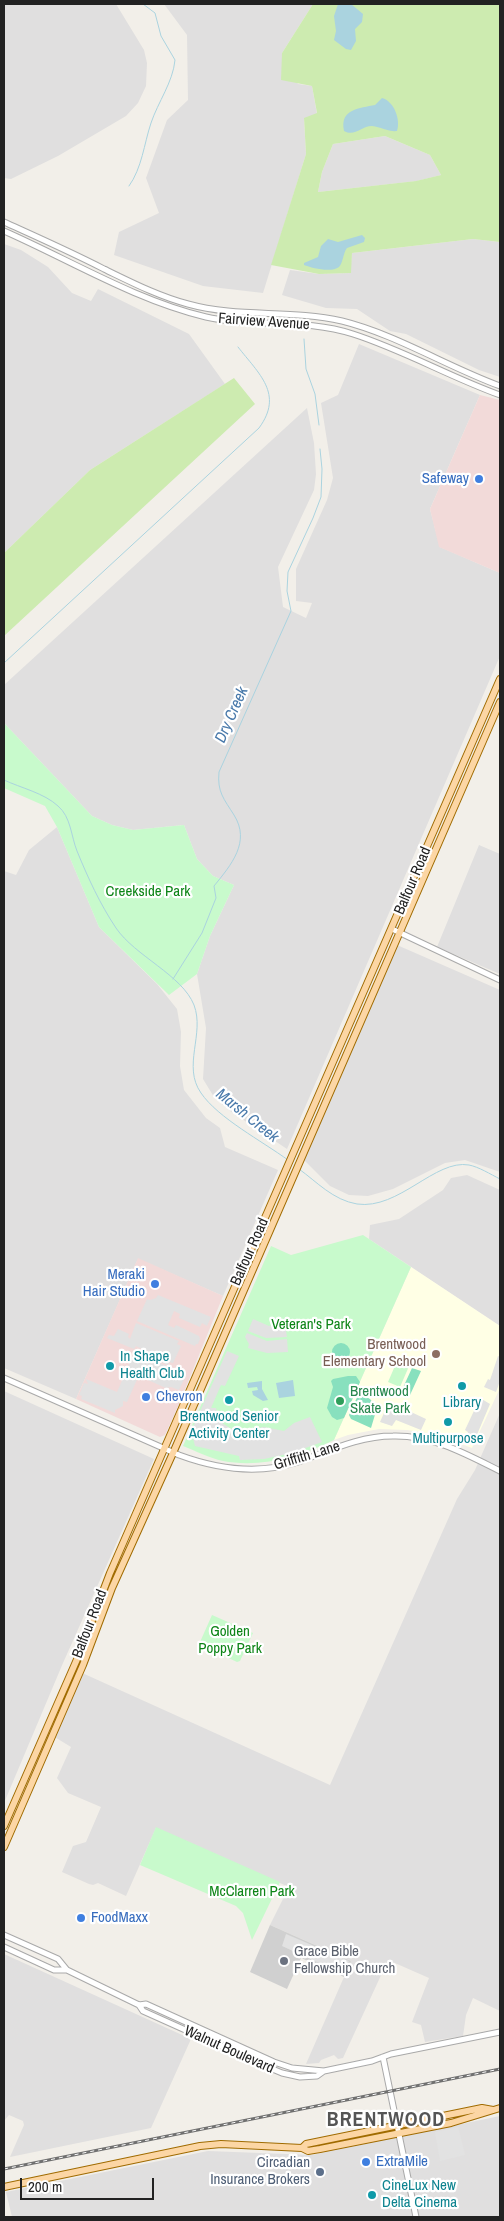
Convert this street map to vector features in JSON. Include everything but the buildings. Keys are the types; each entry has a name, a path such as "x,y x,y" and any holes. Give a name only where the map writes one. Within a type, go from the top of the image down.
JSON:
{"main road":[{"name":"Balfour Road","path":"5,1823 78,1656 103,1590 164,1449 500,679"},
{"name":"Balfour Road","path":"4,1847 83,1665 112,1588 173,1453 500,702"},
{"path":"5,1823 10,1833"},
{"path":"4,2187 200,2146 221,2144 302,2148 306,2144 399,2129 451,2123 484,2115 500,2108"}],"street":[{"name":"Fairview Avenue","path":"4,222 141,287 186,304 235,313 305,315 342,321 371,331 500,386"},
{"name":"Fairview Avenue","path":"4,230 160,305 207,317 232,321 304,324 353,334 469,384 500,395"},
{"path":"392,930 500,980"},
{"name":"Griffith Lane","path":"4,1378 173,1453 203,1464 237,1470 271,1468 297,1462 363,1439 393,1436 433,1440 500,1471"},
{"name":"Walnut Boulevard","path":"4,1935 58,1959 67,1970 139,2005 143,2011 282,2073 300,2077 317,2076 324,2070 500,2032"},
{"name":"Walnut Boulevard","path":"4,1947 54,1970 67,1970"},
{"path":"383,2057 416,2217"}],"shaded area":[{"path":"4,4 116,4 144,50 147,63 146,86 138,103 126,116 58,156 11,179 4,178"},
{"path":"164,4 313,4 282,53 298,84 312,86 317,114 304,119 306,154 263,293 203,286 114,255 119,232 159,213 146,178 167,120 188,100 187,35"},
{"path":"385,136 430,155 441,175 417,181 318,192 322,172 333,144"},
{"path":"473,239 500,242 500,377 479,370 406,334 390,331 357,309 326,308 282,295 290,270 319,274 350,273 352,253"},
{"path":"4,244 21,250 48,267 72,293 91,301 98,289 189,334 225,384 90,470 4,553"},
{"path":"359,344 480,395 430,509 440,547 500,573 500,656 287,1149 230,1111 214,1097 203,1079 206,1028 197,974 210,936 234,885 213,876 197,859 184,825 133,830 112,825 92,816 4,723 4,685 307,408 314,443 316,474 314,490 278,567 283,607 306,618 312,603 296,601 296,569 327,500 333,478 321,403 338,395"},
{"path":"480,395 500,400 500,573 439,547 430,509"},
{"path":"57,827 99,927 157,984 177,1009 181,1032 180,1066 184,1090 206,1118 220,1128 225,1147 278,1170 223,1296 138,1259 76,1399 4,1368 4,871 16,875 29,850"},
{"path":"479,845 500,854 500,974 437,947"},
{"path":"397,945 500,990 500,1172 465,1160 445,1163 393,1189 368,1196 349,1195 330,1186 302,1158"},
{"path":"467,1175 500,1190 500,1326 369,1239 370,1225 399,1219 443,1190 451,1178"},
{"path":"138,1258 223,1296 179,1404 165,1435 160,1437 76,1399"},
{"name":"Brentwood Elementary School","path":"411,1267 500,1326 500,1388 472,1448 434,1434 407,1430 379,1429 348,1435 334,1440"},
{"path":"158,1295 211,1317 207,1326 202,1323 200,1327 179,1318 180,1314 174,1311 168,1325 174,1328 176,1325 199,1336 198,1344 195,1346 137,1321 147,1299 156,1298"},
{"path":"253,1319 269,1326 285,1324 287,1337 266,1338 248,1331"},
{"path":"136,1323 179,1341 177,1344 181,1346 173,1363 169,1362 168,1365 145,1355 146,1351 136,1346 134,1349 107,1338 109,1335 114,1336 118,1329 129,1334 128,1337 130,1339"},
{"path":"247,1333 267,1341 287,1339 288,1352 267,1353 248,1348 249,1344 245,1337"},
{"path":"136,1349 140,1350 139,1354 186,1375 179,1390 171,1387 166,1388 141,1377 140,1373 127,1402 123,1401 123,1406 115,1410 115,1413 81,1399 82,1396 79,1395 84,1383 88,1384 86,1379 117,1392"},
{"path":"227,1351 239,1356 225,1386 221,1385 211,1408 216,1408 222,1423 236,1432 264,1427 284,1431 294,1423 310,1417 322,1442 292,1453 264,1459 240,1460 239,1456 195,1446 193,1438 189,1436"},
{"path":"498,1356 500,1357 500,1381 496,1392 484,1387 488,1379 490,1380"},
{"path":"4,1391 154,1459 63,1663 4,1803"},
{"path":"480,1398 490,1404 473,1444 465,1440 468,1432 465,1430"},
{"path":"388,1404 409,1415 411,1412 426,1419 421,1430 396,1420 392,1426 380,1422"},
{"path":"500,1413 500,2011 473,1998 466,2015 463,2036 425,2042 421,2025 412,2022 429,1978 388,1960 343,2058 338,2059 334,2055 321,2060 319,2063 306,2064 351,1961 270,1925 289,1887 156,1828 126,1896 98,1883 89,1884 62,1872 73,1846 86,1842 101,1807 68,1793 57,1778 71,1747 53,1736 80,1672 330,1785 457,1499 475,1470"},
{"path":"270,1925 351,1961 344,1977 301,1958 287,1989 250,1972"},
{"path":"286,1934 349,1961 343,1974 282,1946"},
{"path":"4,1954 191,2039 151,2128 10,2157 24,2125 23,2121 9,2115 4,2121"},
{"path":"500,2116 500,2217 12,2217 6,2192 208,2151 312,2155"},
{"path":"458,2127 465,2155 440,2161 435,2132"}],"green space":[{"path":"313,4 500,4 500,242 473,239 352,253 351,273 319,274 271,265 306,154 304,118 317,113 312,86 281,80 282,53","holes":["385,136 430,155 441,175 416,181 318,192 322,172 333,144"]},
{"path":"234,378 255,404 4,636 4,553 90,470"},
{"name":"Creekside Park","path":"4,723 92,816 112,825 133,830 184,825 197,859 213,876 234,885 210,936 197,974 169,995 99,927 57,827 45,806 4,788"},
{"name":"Veteran's Park","path":"363,1235 411,1267 334,1440 280,1460 251,1463 223,1461 183,1446 271,1246 291,1255"},
{"path":"337,1343 345,1343 350,1348 348,1359 337,1361 332,1356 332,1348"},
{"path":"398,1359 410,1364 400,1387 388,1382"},
{"path":"412,1368 421,1371 410,1395 401,1392"},
{"name":"Brentwood Skate Park","path":"348,1376 356,1376 360,1382 344,1418 337,1420 332,1417 327,1408 333,1387 331,1381"},
{"path":"359,1393 370,1399 377,1408 371,1428 351,1419 349,1415"},
{"name":"Golden Poppy Park","path":"212,1615 253,1633 240,1661 237,1662 201,1645 200,1642"},
{"name":"McClarren Park","path":"156,1827 280,1882 252,1940 243,1913 236,1906 140,1865"}],"water":[{"path":"338,4 351,4 363,14 362,22 355,29 356,41 351,50 346,49 334,40 336,31 334,16"},
{"path":"382,98 390,103 396,111 397,131 368,126 351,133 344,131 343,124 348,114 357,109 375,105"},
{"path":"362,235 365,238 364,242 347,248 339,267 336,269 316,269 304,265 304,263 318,257 321,246 328,239 338,242"},
{"path":"293,1380 295,1396 279,1398 276,1383"},
{"path":"262,1381 262,1389 268,1400 263,1401 253,1395 252,1391 258,1390 257,1387 248,1388 247,1383"}],"waterway":[{"path":"129,186 140,164 151,123 168,84 175,60 161,36 155,13 143,4"},
{"name":"Dry Creek","path":"304,339 306,369 315,394 319,425"},
{"path":"4,663 259,428 266,416 269,395 266,385 254,366 238,347"},
{"name":"Dry Creek","path":"173,979 202,933 216,898 214,886 227,870 240,844 239,825 222,795 219,785 219,772 291,611 287,591 288,572 321,497 322,469 320,449"},
{"name":"Marsh Creek","path":"4,780 52,801 62,810 68,821 77,851 90,881 116,928 124,938 169,975 188,994 197,1016 193,1072 201,1093 229,1120 288,1160"},
{"name":"Marsh Creek","path":"299,1169 333,1195 357,1204 372,1204 387,1200 443,1169 456,1165 473,1166 500,1179"}],"railway":[{"path":"4,2169 500,2069"}],"place":[{"name":"Safeway","path":"479,479"},
{"name":"Meraki Hair Studio","path":"155,1284"},
{"name":"Brentwood Elementary School","path":"436,1354"},
{"name":"In Shape Health Club","path":"110,1366"},
{"name":"Library","path":"462,1386"},
{"name":"Chevron","path":"146,1397"},
{"name":"Brentwood Senior Activity Center","path":"229,1400"},
{"name":"Brentwood Skate Park","path":"340,1401"},
{"name":"Multipurpose","path":"448,1422"},
{"name":"FoodMaxx","path":"81,1918"},
{"name":"Grace Bible Fellowship Church","path":"284,1961"},
{"name":"ExtraMile","path":"366,2162"},
{"name":"Circadian Insurance Brokers","path":"320,2172"},
{"name":"CineLux New Delta Cinema","path":"372,2195"}],"district":[{"name":"BRENTWOOD","path":"386,2121"}]}
